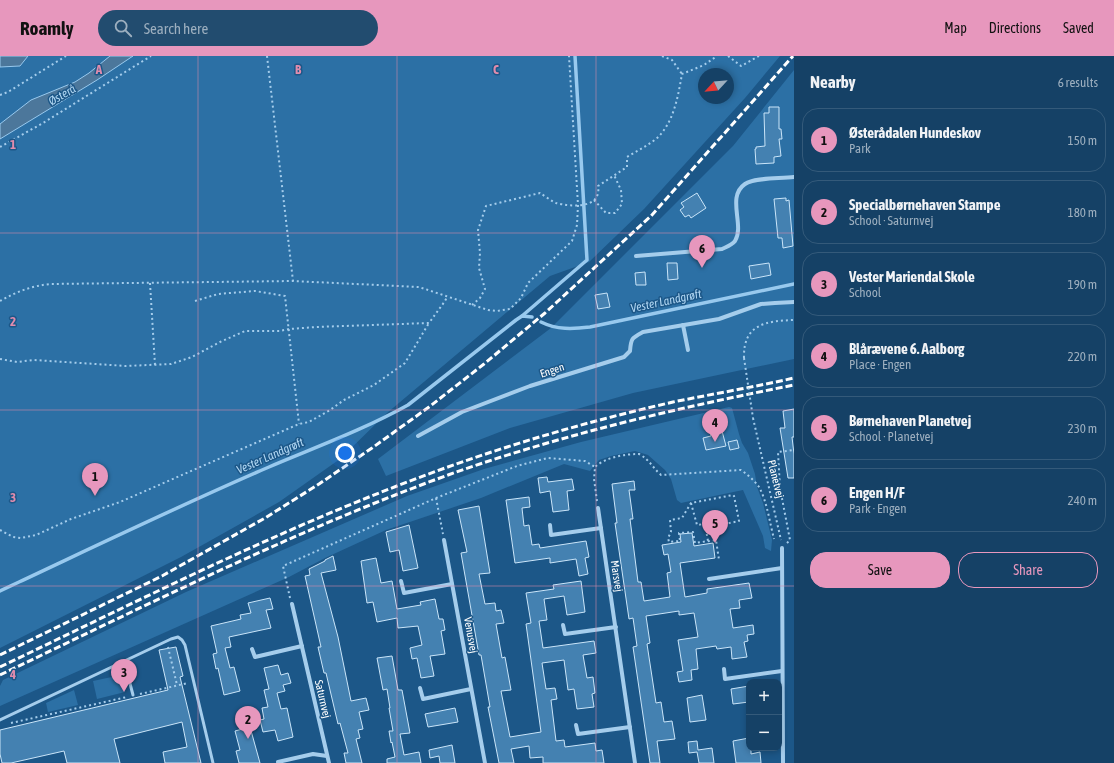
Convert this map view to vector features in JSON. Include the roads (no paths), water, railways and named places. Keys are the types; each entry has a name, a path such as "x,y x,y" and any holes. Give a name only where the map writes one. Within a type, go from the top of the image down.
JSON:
{"street":[{"path":"636,256 722,249 729,246 735,241 737,233 736,199 738,192 744,185 753,181 794,177"},
{"name":"Engen","path":"418,436 462,412 530,386 624,357 630,351 631,341 634,337 643,332 719,319 761,304 794,302"},
{"path":"683,325 688,350"},
{"name":"Marsvej","path":"598,508 635,763"},
{"path":"550,525 551,535 601,528"},
{"name":"Venusvej","path":"444,540 485,763"},
{"path":"782,548 783,763"},
{"path":"710,579 782,568"},
{"path":"401,582 404,594 452,584"},
{"name":"Saturnvej","path":"292,604 329,763"},
{"path":"564,625 565,634 616,627"},
{"path":"252,648 255,657 302,646"},
{"path":"724,669 725,679 782,671"},
{"path":"420,688 423,699 471,689"},
{"path":"576,725 578,734 630,727"},
{"path":"278,762 313,754 327,756"}],"lane":[{"path":"0,720 178,637 185,645 213,763"},
{"path":"124,661 132,695"}],"water":[{"path":"0,56 28,56 20,66 0,67"},
{"name":"Østerå","path":"110,56 133,56 97,80 0,139 0,124 31,100 75,82"}],"waterway":[{"path":"522,316 587,260 575,56"},
{"name":"Vester Landgrøft","path":"541,322 547,325 565,328 590,327 794,284"},
{"name":"Vester Landgrøft","path":"0,591 144,523 391,414 408,405 516,320 522,316 532,317"}],"railway":[{"path":"0,655 162,576 265,518 319,484 429,407 484,364 545,313 651,216 793,56"},
{"path":"0,667 248,549 311,521 439,470 525,441 609,418 673,402 794,378"},
{"path":"0,675 277,544 448,475 533,447 576,435 706,403 794,385"}],"place":[{"name":"Engen H/F","path":"702,268"},
{"name":"Blårævene 6. Aalborg","path":"715,442"},
{"name":"Østerådalen Hundeskov","path":"95,496"},
{"name":"Børnehaven Planetvej","path":"715,543"},
{"name":"Vester Mariendal Skole","path":"124,692"},
{"name":"Specialbørnehaven Stampe","path":"248,739"}]}
